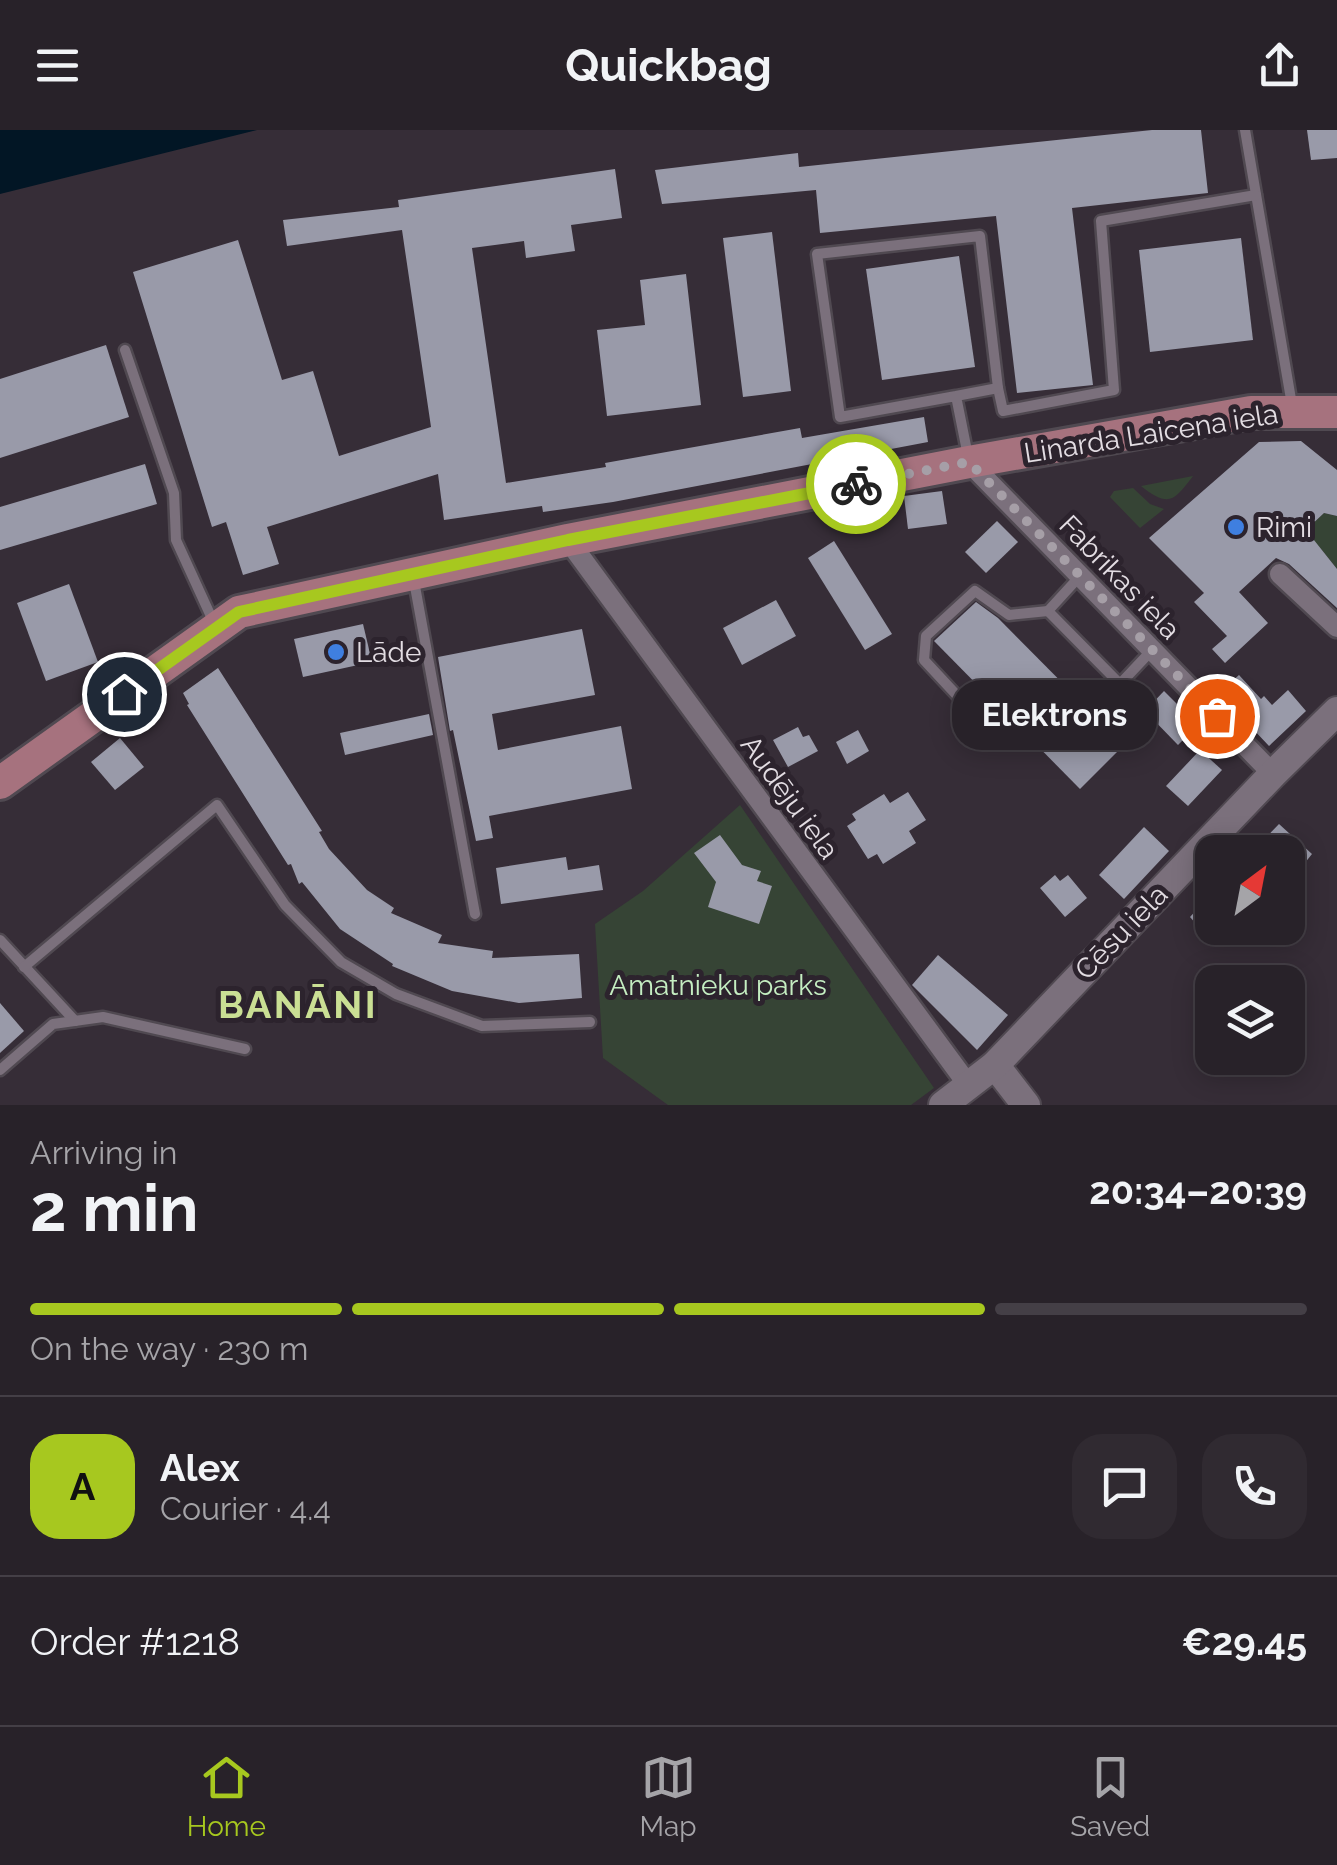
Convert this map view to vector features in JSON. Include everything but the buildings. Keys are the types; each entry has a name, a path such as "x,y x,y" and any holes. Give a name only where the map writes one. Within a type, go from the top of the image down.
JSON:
{"main road":[{"name":"Linarda Laicena iela","path":"1293,411 1337,424"},
{"name":"Linarda Laicena iela","path":"0,783 239,612 568,540 969,462 1251,412 1337,412"}],"street":[{"name":"Fabrikas iela","path":"969,462 1273,774"},
{"name":"Audēju iela","path":"568,540 969,1086"},
{"path":"1280,574 1337,628"},
{"name":"Cēsu iela","path":"943,1105 995,1065 1337,712"},
{"path":"995,1065 1026,1105"}],"lane":[{"path":"1245,130 1293,411"},
{"path":"998,388 840,417 817,254 980,236 1003,411 1114,390 1101,221 1256,195"},
{"path":"125,350 174,493 176,540 217,628"},
{"path":"956,396 969,462"},
{"path":"413,574 475,914"},
{"path":"977,717 924,660 926,636 975,591 1010,615 1048,611 1081,576"},
{"path":"1048,611 1120,684 1153,650"},
{"path":"24,967 41,946 217,805 285,905 341,962 396,994 482,1026 590,1022"},
{"path":"0,940 75,1021"},
{"path":"0,1070 53,1024 103,1017 245,1050"}],"green space":[{"path":"1193,476 1170,499 1158,497 1141,486"},
{"path":"1133,488 1150,504 1164,509 1140,528 1110,497 1114,491"},
{"path":"1324,513 1337,516 1337,569 1321,549 1287,548"},
{"name":"Amatnieku parks","path":"740,805 934,1088 911,1105 668,1105 603,1058 595,924 643,891"}],"water":[{"path":"0,130 257,130 0,194"}],"way so far":[{"path":"856,484 969,462 1217,716"}],"place":[{"name":"Rimi","path":"1236,527"},
{"name":"Lāde","path":"336,652"},
{"name":"Elektrons","path":"1217,716"}],"district":[{"name":"BANĀNI","path":"298,1005"}],"route":[{"path":"124,694 239,612 568,540 856,484"}]}
